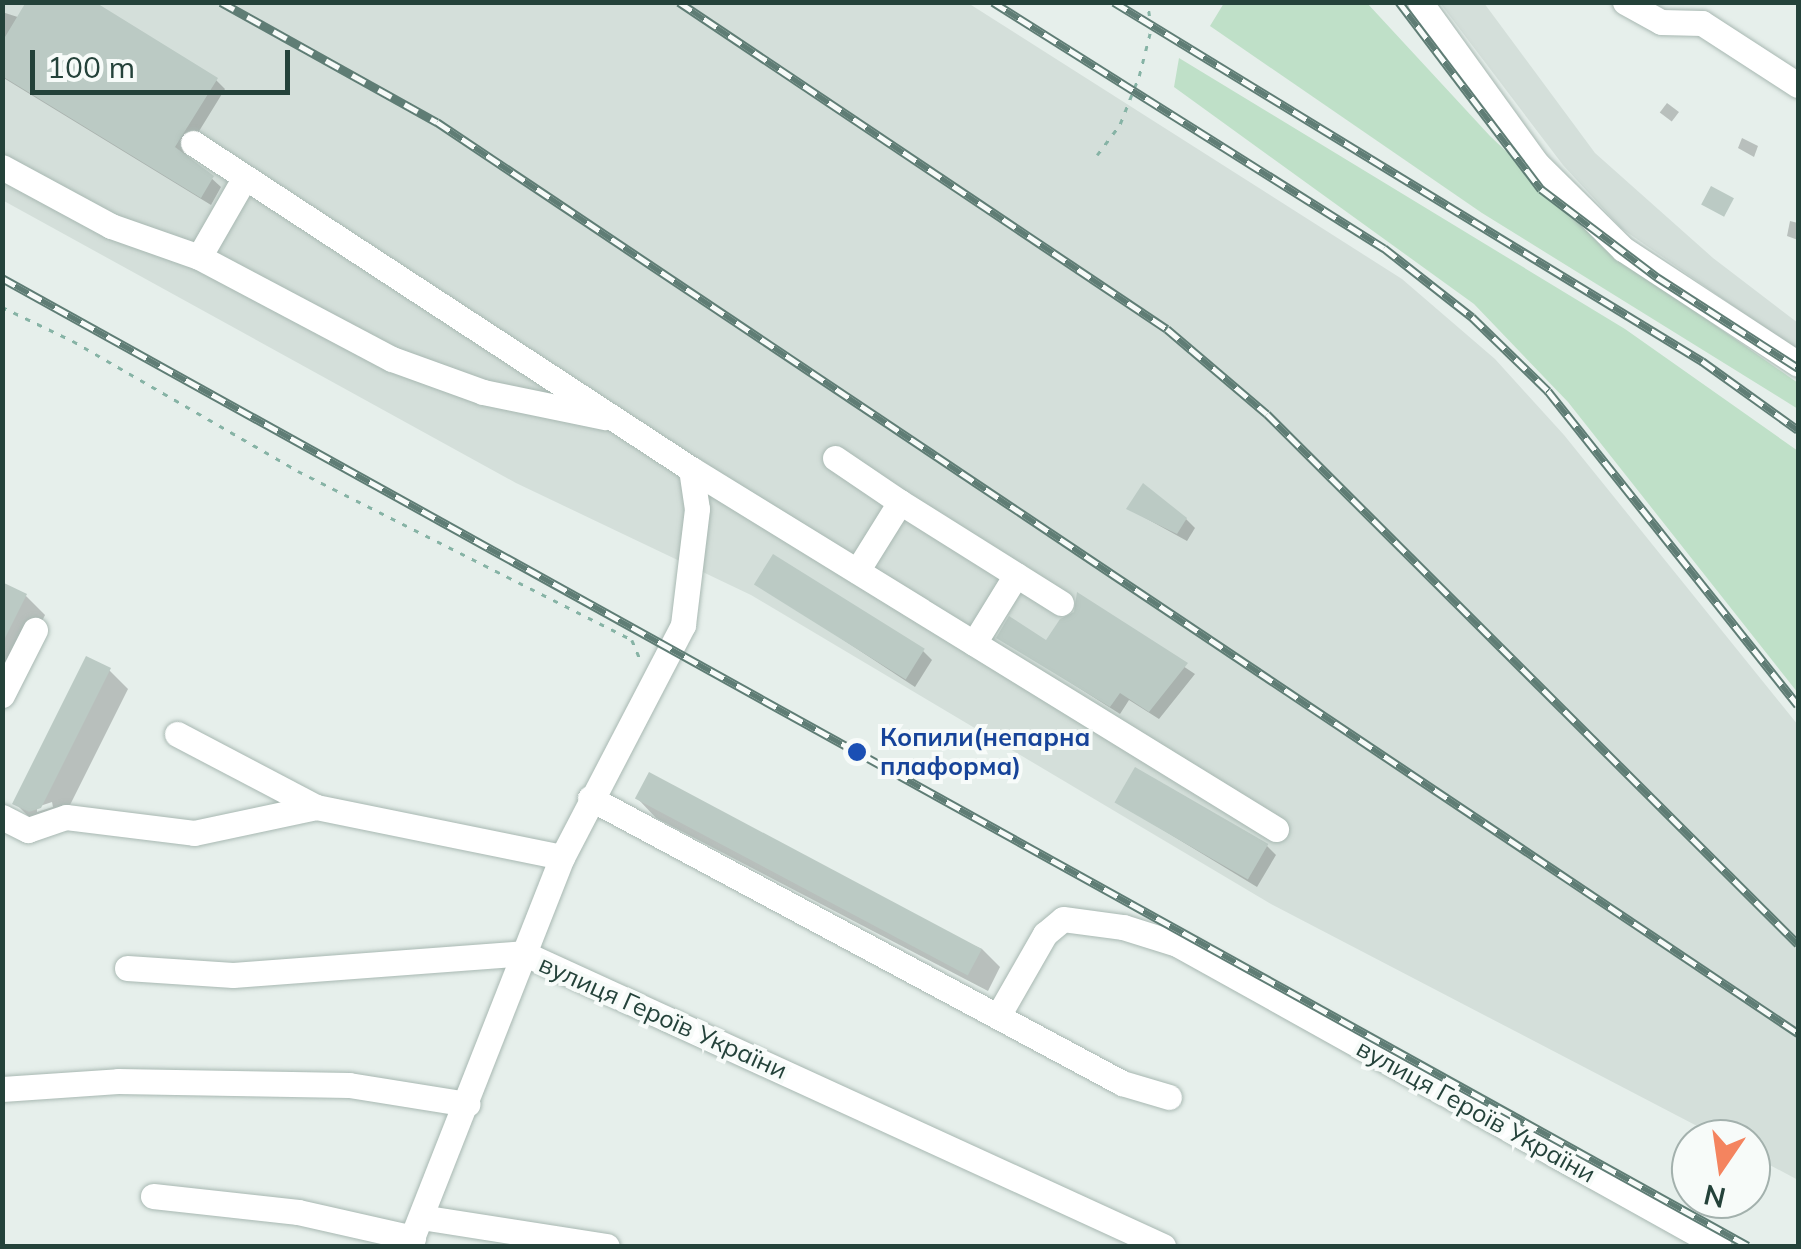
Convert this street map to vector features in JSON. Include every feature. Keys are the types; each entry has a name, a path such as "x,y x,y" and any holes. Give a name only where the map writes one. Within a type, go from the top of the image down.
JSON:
{"street":[{"path":"1420,2 1537,164 1623,248 1798,364"},
{"path":"1624,2 1661,22 1702,22 1798,85"},
{"path":"193,143 622,420 691,469 1276,829"},
{"path":"2,167 111,226 199,257 392,359 483,392 622,420"},
{"path":"199,257 245,177"},
{"path":"835,458 1062,603"},
{"path":"414,1234 562,857 682,625 697,509 691,469"},
{"path":"857,571 900,502"},
{"path":"974,643 1016,575"},
{"path":"2,695 35,630"},
{"path":"177,734 316,807 562,857"},
{"path":"590,798 1122,1082 1169,1097"},
{"path":"2,817 28,830 66,818 194,834 316,807"},
{"name":"вулиця Героїв України","path":"998,1016 1045,934 1063,919 1141,932 1177,944 1718,1246"},
{"name":"вулиця Героїв України","path":"127,968 233,975 523,954 1164,1246"},
{"path":"2,1088 118,1081 350,1084 467,1104"},
{"path":"152,1196 298,1212 414,1234 603,1246"}],"path":[{"path":"1097,155 1120,124 1139,76 1152,30 1147,2"},
{"path":"2,308 74,341 298,471 632,640 650,687"}],"shaded area":[{"path":"2,3 968,3 1402,279 1495,359 1564,435 1798,725 1798,1180 1771,1166 1771,1119 1684,1119 1271,904 751,595 516,483 4,201"},
{"path":"1440,3 1484,3 1595,153 1713,258 1798,323 1798,351 1621,228 1563,165"}],"green space":[{"path":"1224,3 1367,3 1490,136 1616,256 1798,383 1798,409 1482,213 1210,26"},
{"path":"1179,58 1625,329 1798,451 1798,693 1568,402 1474,304 1174,87"}],"building":[{"path":"26,2 95,2 218,78 175,147 214,176 201,198 2,76 2,42"},
{"path":"1711,186 1734,198 1724,217 1701,205"},
{"path":"1143,483 1187,518 1177,534 1126,509"},
{"path":"773,554 925,649 906,679 754,585"},
{"path":"2,582 27,594 2,644"},
{"path":"1077,592 1188,663 1149,712 1120,693 1110,707 996,638 1009,616 1046,640 1060,619 1074,612"},
{"path":"86,656 111,668 41,808 29,812 12,804"},
{"path":"1135,767 1268,844 1248,880 1114,803"},
{"path":"649,772 982,949 968,975 635,798"}],"railway":[{"path":"221,2 437,122 1798,1033"},
{"path":"679,2 1167,329 1267,414 1798,944"},
{"path":"993,2 1384,248 1472,317 1548,391 1798,705"},
{"path":"1114,2 1702,361 1798,430"},
{"path":"1399,2 1541,189 1657,277 1798,368"},
{"path":"2,278 1748,1246"}],"place":[{"name":"Копили(непарна плаформа)","path":"857,752"}]}
